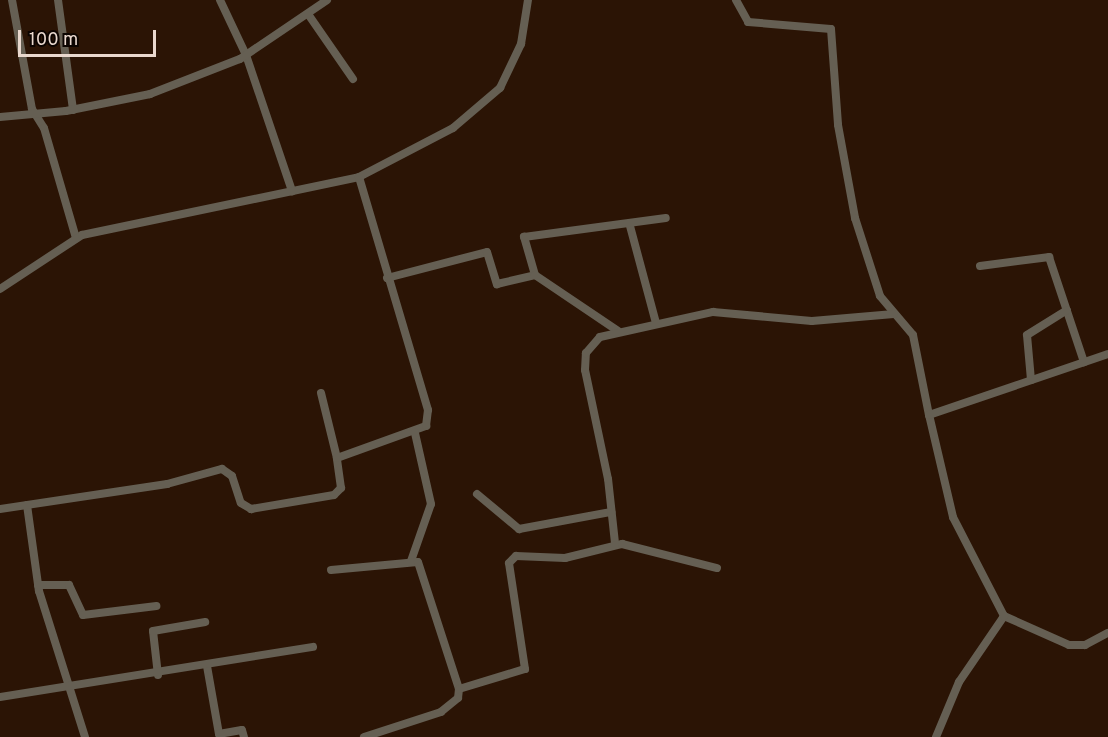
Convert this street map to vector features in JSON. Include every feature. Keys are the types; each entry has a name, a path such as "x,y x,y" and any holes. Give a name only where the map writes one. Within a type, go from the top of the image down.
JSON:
{"street":[{"path":"12,0 35,114 44,128 76,238"},
{"path":"58,0 73,110"},
{"path":"220,0 246,55 292,191"},
{"path":"0,117 73,110 150,94 246,55 327,0"},
{"path":"0,289 76,238 359,177 453,128 500,88 520,44 528,0"},
{"path":"736,0 748,22 831,28 838,125 855,218 875,285 894,314 907,324 918,350 929,415 953,517 1004,616 1069,645 1085,645 1108,633"},
{"path":"308,14 353,79"},
{"path":"337,458 415,432 426,426 428,410 387,278 359,177"},
{"path":"618,332 536,275 524,237 605,222 630,226 666,218"},
{"path":"630,226 656,323"},
{"path":"387,278 487,252 497,284 536,275"},
{"path":"980,266 1048,256 1084,362"},
{"path":"1032,380 1027,334 1067,310"},
{"path":"615,543 612,512 585,360 600,337 656,323 728,311 812,321 894,314"},
{"path":"929,415 1108,354"},
{"path":"0,509 166,484 222,469 232,476 241,503 254,509 337,494 337,458 321,393"},
{"path":"411,561 431,504 415,432"},
{"path":"477,494 519,529 612,512"},
{"path":"27,506 38,585 85,737"},
{"path":"459,689 525,669 508,563 512,557 565,558 615,543 695,558 717,568"},
{"path":"331,570 411,561 420,564 459,689 458,698 441,712 369,736"},
{"path":"38,585 69,585 83,615 156,606"},
{"path":"936,737 959,682 1004,616"},
{"path":"158,675 153,631 205,622"},
{"path":"0,697 158,675 314,647"},
{"path":"207,666 219,734 242,730 244,737"}]}
